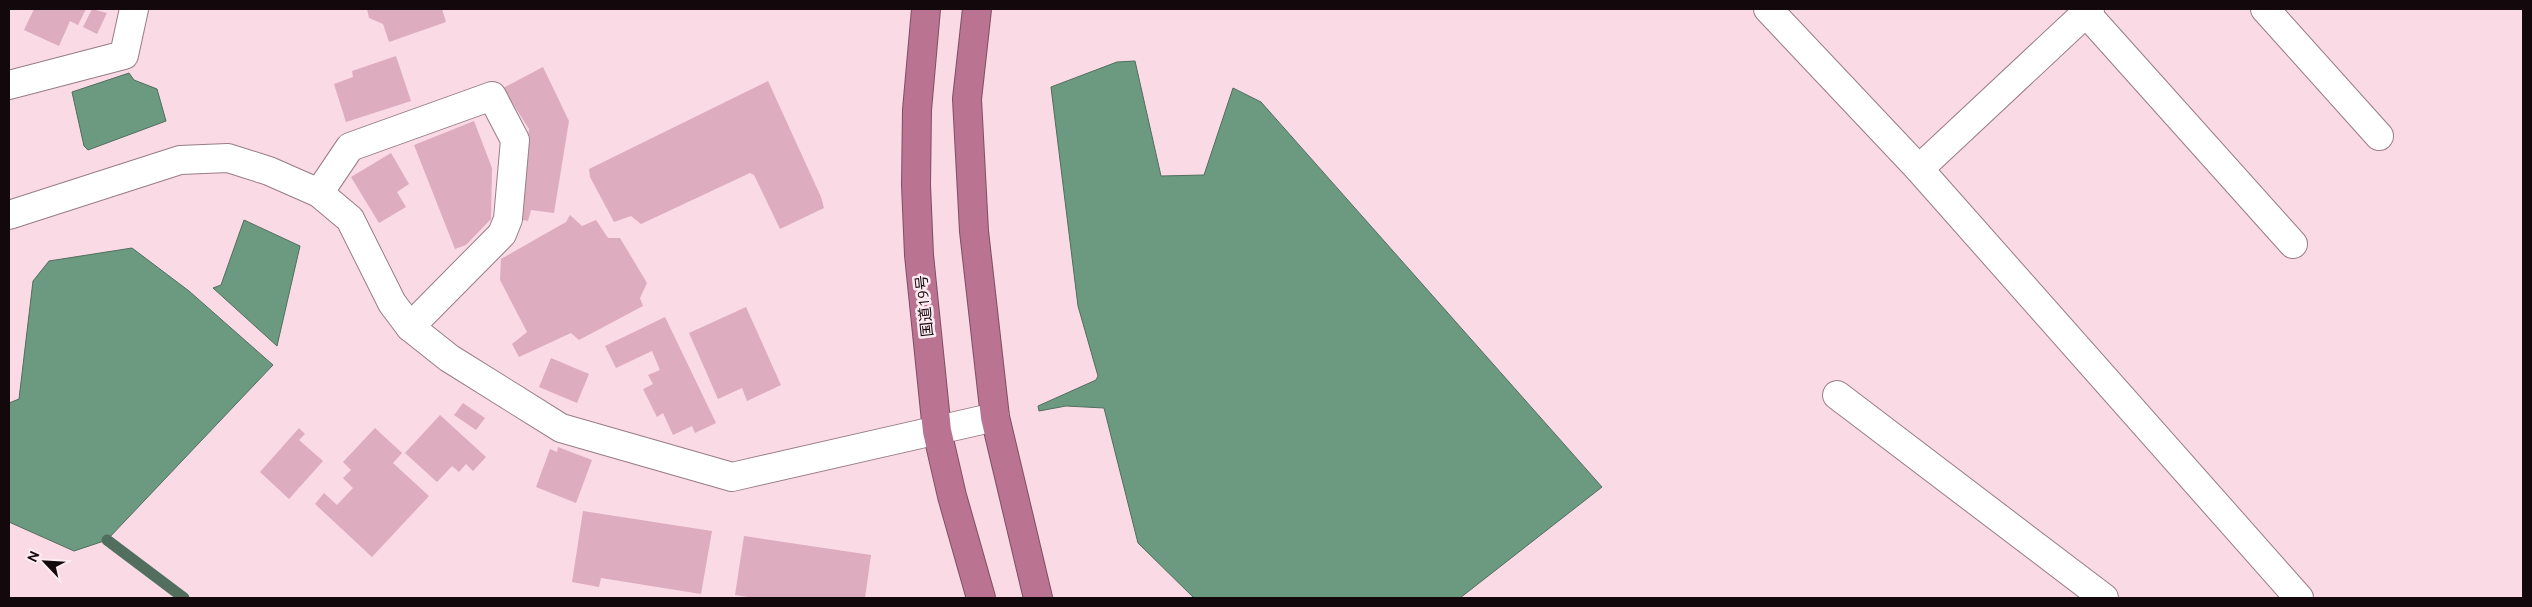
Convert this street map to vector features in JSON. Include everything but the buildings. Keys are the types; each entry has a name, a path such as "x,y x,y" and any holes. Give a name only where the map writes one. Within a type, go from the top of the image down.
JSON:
{"highway":[{"name":"国道19号","path":"926,9 917,110 916,185 919,254 937,431 952,496 980,598"},
{"path":"977,9 967,98 974,231 996,417 1038,598"}],"street":[{"path":"9,85 124,55 134,9"},
{"path":"1768,9 1918,169 2299,598"},
{"path":"2265,9 2379,136"},
{"path":"1918,169 2088,11 2293,244"},
{"path":"319,193 350,147 492,96 516,140 508,219 502,234 410,327"},
{"path":"9,215 180,160 228,158 269,171 319,193 350,219 392,303 410,327 449,358 561,428 732,477 996,417"},
{"path":"1837,395 2104,598"}],"shaded area":[{"path":"1135,61 1161,176 1204,175 1233,88 1261,102 1602,487 1460,598 1194,598 1138,543 1104,408 1066,406 1039,411 1038,406 1096,380 1098,376 1078,306 1051,87 1117,62"},
{"path":"129,73 134,80 157,89 166,121 88,150 84,146 72,92"},
{"path":"244,220 300,246 277,346 213,288 221,285"},
{"path":"132,248 189,291 273,365 107,540 74,551 9,522 9,403 19,399 33,281 49,261"}],"waterway":[{"path":"107,540 184,598"}]}
